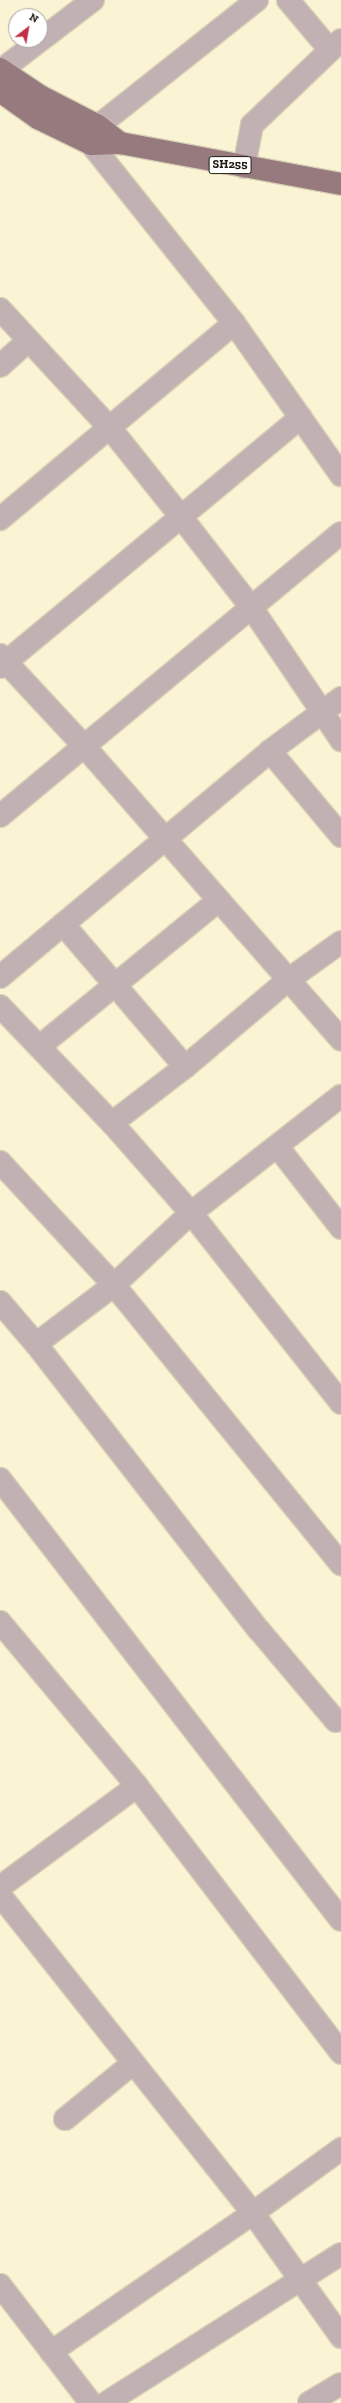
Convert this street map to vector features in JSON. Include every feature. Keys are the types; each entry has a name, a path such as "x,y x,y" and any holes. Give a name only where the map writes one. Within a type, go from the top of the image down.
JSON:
{"main road":[{"name":"SH255","path":"0,75 40,96 95,135 120,142 244,167 341,184"}],"street":[{"path":"0,75 93,0"},
{"path":"257,0 95,135 338,466"},
{"path":"244,167 252,125 335,45 288,0"},
{"path":"0,309 110,428 181,517 251,607 321,713 341,740"},
{"path":"0,519 234,323"},
{"path":"0,366 28,341"},
{"path":"301,416 181,517 2,661 84,746 341,1040"},
{"path":"0,816 341,533"},
{"path":"0,977 270,751 341,698"},
{"path":"270,751 341,836"},
{"path":"40,1046 117,985 218,901"},
{"path":"63,924 117,985 185,1067"},
{"path":"112,1123 185,1067 288,980 341,942"},
{"path":"0,1006 40,1046 112,1123 191,1213 341,1403"},
{"path":"36,1344 114,1285 191,1213 341,1096"},
{"path":"277,1146 341,1228"},
{"path":"0,1162 114,1285 341,1564"},
{"path":"0,1302 36,1344 260,1630 336,1720"},
{"path":"0,1479 341,1920"},
{"path":"0,1622 138,1786 341,2054"},
{"path":"0,1887 138,1786"},
{"path":"0,1895 132,2064 253,2213 299,2280 341,2337"},
{"path":"66,2118 132,2064"},
{"path":"51,2352 253,2213 341,2149"},
{"path":"106,2403 341,2254"},
{"path":"3,2294 91,2403"},
{"path":"309,2403 341,2384"}]}
